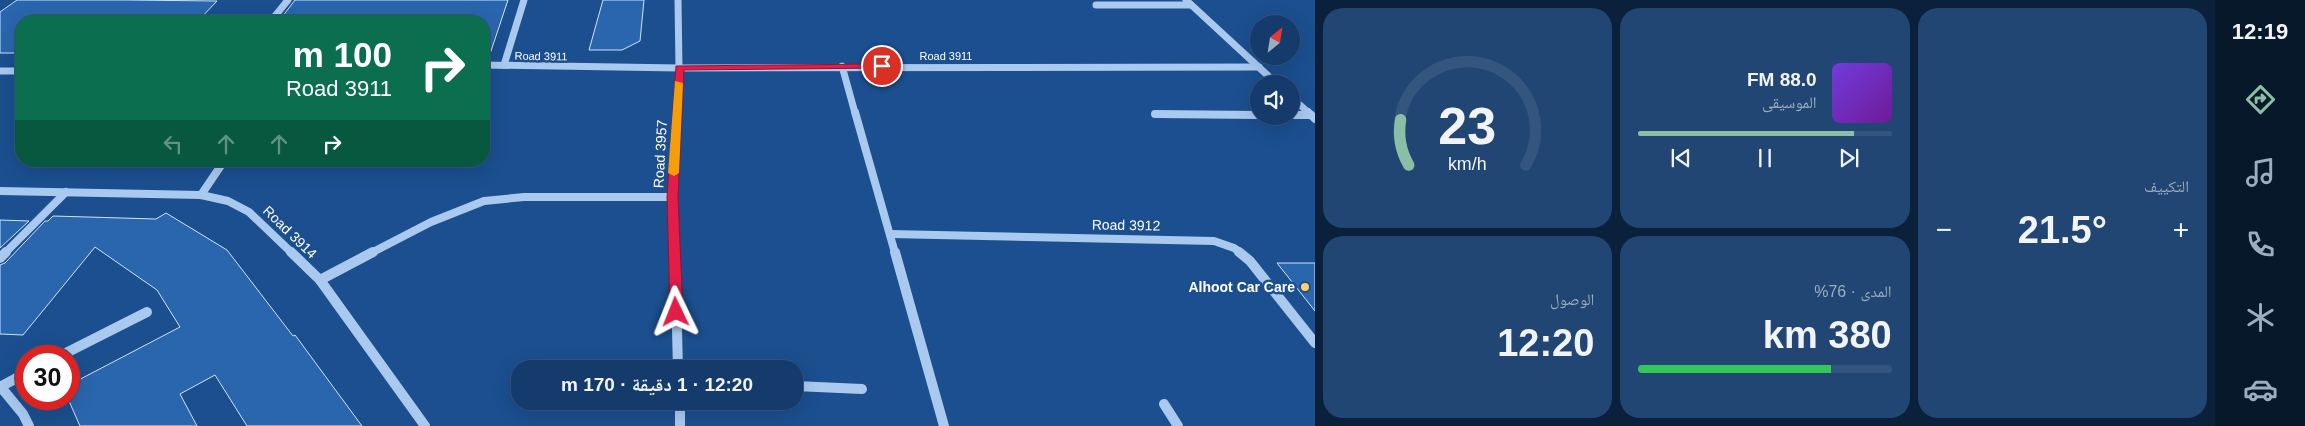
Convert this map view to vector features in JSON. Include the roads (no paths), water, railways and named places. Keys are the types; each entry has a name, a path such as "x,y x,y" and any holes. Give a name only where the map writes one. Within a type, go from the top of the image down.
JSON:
{"street":[{"path":"276,15 288,0"},
{"path":"504,65 524,0"},
{"name":"Road 3957","path":"678,0 679,68 672,197 678,360"},
{"path":"1096,5 1189,2 1267,75"},
{"name":"Road 3911","path":"490,65 679,68 842,66 1259,67"},
{"path":"842,66 944,426"},
{"path":"0,71 15,71"},
{"path":"1300,105 1313,117"},
{"path":"1155,114 1250,115"},
{"path":"1300,116 1313,117"},
{"path":"202,195 220,167"},
{"name":"Road 3914","path":"0,191 202,195 228,201 249,212 320,280 425,426"},
{"path":"0,258 66,192"},
{"path":"320,280 431,222 484,201 524,197 672,197"},
{"name":"Road 3912","path":"890,234 1214,241 1234,248 1250,261 1315,343"},
{"path":"80,346 147,312"},
{"path":"15,380 0,387 23,414 29,426"},
{"path":"803,386 862,388"},
{"path":"1164,404 1178,426"},
{"path":"680,410 680,426"}],"place":[{"name":"Alhoot Car Care","path":"1305,287"}]}
